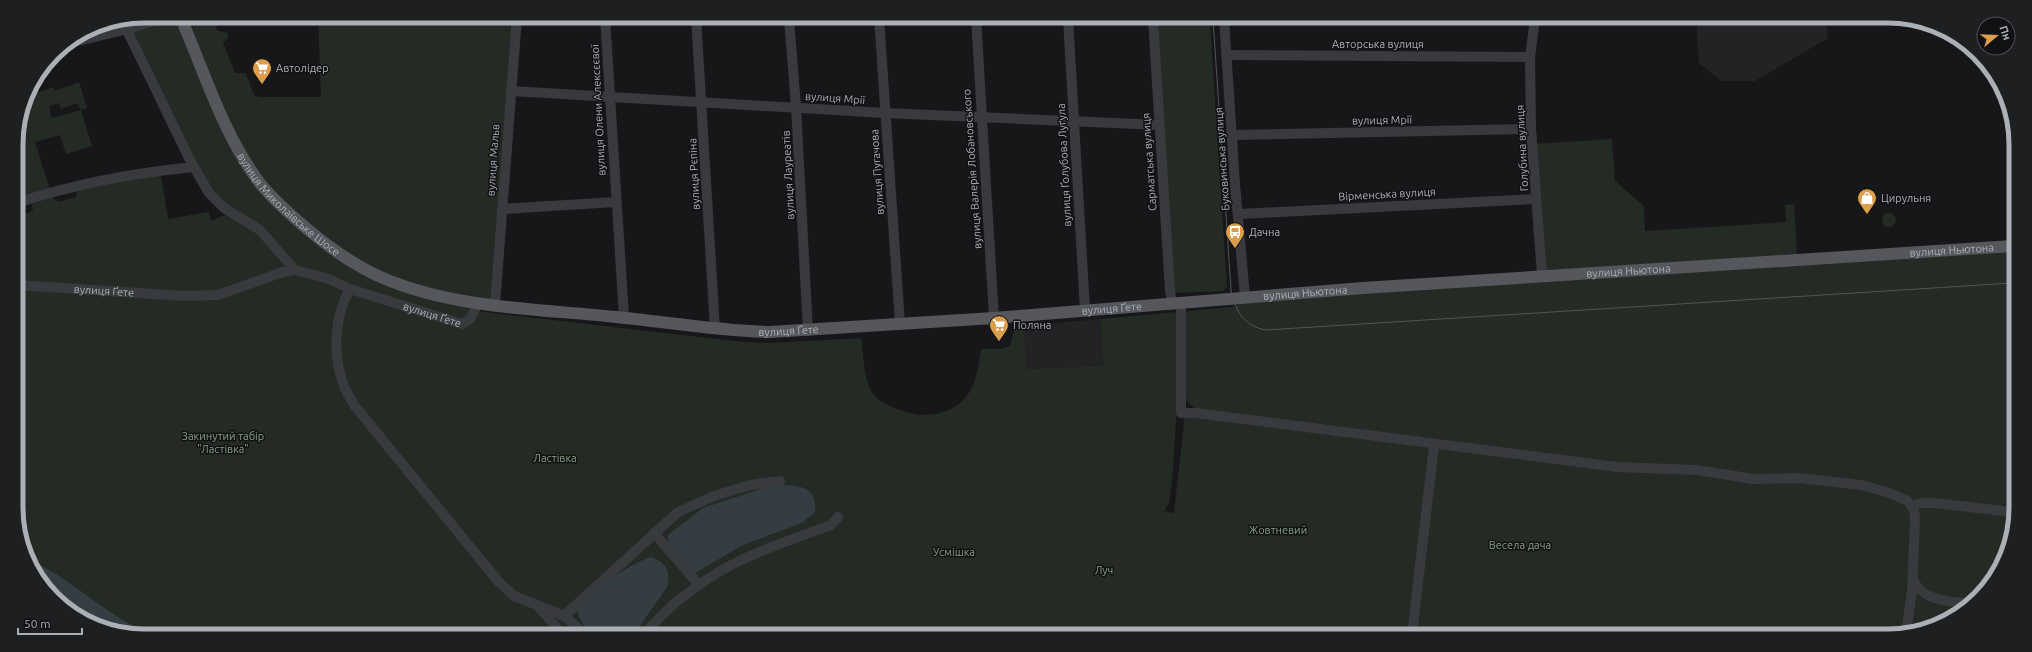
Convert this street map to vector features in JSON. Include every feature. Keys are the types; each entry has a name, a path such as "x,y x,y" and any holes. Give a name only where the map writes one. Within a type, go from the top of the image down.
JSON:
{"main road":[{"name":"вулиця Миколаївське Шосе","path":"183,23 227,132 260,183 286,211 337,253 374,274 417,290 479,302"},
{"name":"вулиця Ньютона","path":"1245,297 1542,275 2009,246"},
{"name":"вулиця Ґете","path":"479,302 495,305 624,317 715,329 770,332 994,318 1245,297"}],"street":[{"name":"вулиця Мальв","path":"495,305 517,23"},
{"name":"вулиця Олени Алексєєвої","path":"605,23 624,317"},
{"name":"вулиця Рєпіна","path":"696,23 715,329"},
{"name":"вулиця Лауреатів","path":"789,23 796,107 808,330"},
{"name":"вулиця Пугачова","path":"879,23 884,113 900,324"},
{"name":"вулиця Валерія Лобановського","path":"976,23 980,116 994,318"},
{"name":"вулиця Ґолубова Луґула","path":"1068,23 1085,310"},
{"name":"Сарматська вулиця","path":"1153,23 1170,291 1177,302 1181,413 1434,445"},
{"name":"Буковинська вулиця","path":"1224,23 1245,297"},
{"name":"Голубина вулиця","path":"1535,23 1530,57 1531,129 1542,275"},
{"path":"88,37 121,25"},
{"path":"125,25 194,168 209,193 216,201 231,213 260,230 295,270"},
{"name":"Авторська вулиця","path":"1226,55 1530,57"},
{"name":"вулиця Мрії","path":"511,91 884,113 1073,120 1159,125"},
{"name":"вулиця Мрії","path":"1233,135 1531,129"},
{"path":"23,201 84,183 156,171 194,168"},
{"name":"Вірменська вулиця","path":"1238,214 1536,199"},
{"path":"502,209 616,202"},
{"name":"вулиця Ґете","path":"23,285 182,296 208,296 230,292 274,275 295,270 329,279 350,289 462,324 470,319 479,302"},
{"path":"350,289 342,304 339,316 337,362 344,386 354,405 498,581 514,596 564,616 579,629"},
{"path":"1413,629 1434,445 1617,467 1696,470 1754,480 1799,478 1861,485 1888,492 1908,501 1915,518 1913,580 1907,628"},
{"path":"564,616 678,512 714,496 750,485 780,481"},
{"path":"1911,506 1921,503 1934,503 2009,512"},
{"path":"648,629 676,602 713,574 763,550 831,525 838,517"},
{"path":"654,534 699,585"},
{"path":"1913,580 1921,593 1933,599 1963,603"},
{"path":"537,605 558,629"}],"shaded area":[{"path":"1696,23 1826,23 1828,38 1755,81 1721,81 1699,63"},
{"path":"1100,319 1103,365 1027,369 1024,328 1022,326"},
{"path":"770,486 797,486 807,490 814,498 815,512 802,523 743,545 695,573 670,546 667,536 703,508"},
{"path":"651,557 664,564 668,572 668,581 667,587 638,629 587,629 580,619 578,608 621,572 640,561"},
{"path":"36,563 61,578 131,625 139,629 113,625 98,620 70,604 58,594 48,582"}],"green space":[{"path":"144,23 227,23 216,26 217,30 227,33 228,38 223,43 235,73 246,73 254,95 259,97 321,97 318,23 517,23 495,305 476,311 743,342 771,343 861,338 864,367 870,389 874,395 883,403 913,414 923,415 944,412 961,402 968,394 975,380 981,349 1002,349 1010,346 1014,331 1018,327 1022,326 1024,328 1027,369 1103,365 1100,319 1177,312 1180,352 1173,472 1169,503 1164,511 1174,513 1185,414 1197,410 1188,403 1185,394 1185,313 1187,311 1232,307 1246,301 2009,250 2008,524 2005,539 1997,561 1989,575 1974,594 1962,604 1934,620 1911,627 1896,629 132,628 40,569 29,547 23,516 23,214 33,211 31,203 51,196 58,202 76,197 78,188 161,175 168,219 209,212 211,221 230,213 216,201 124,25"},
{"path":"1156,23 1210,23 1227,287 1223,291 1174,293"},
{"path":"79,82 87,108 81,110 92,146 66,154 60,135 35,142 50,190 26,197 23,190 23,136 27,113 34,94 54,87 55,91","holes":["59,103 61,109 77,103 81,110 52,118 49,106"]},
{"path":"1612,139 1615,181 1644,206 1645,231 1786,222 1785,205 1794,204 1797,254 1542,271 1532,144"},
{"path":"1886,213 1892,213 1896,217 1896,223 1892,227 1886,227 1882,223 1882,217"}],"tram line":[{"path":"1213,23 1231,290 1238,311 1246,321 1258,328 1266,330 2009,283"}],"place":[{"name":"Автолідер","path":"262,85"},
{"name":"Цирульня","path":"1867,215"},
{"name":"Дачна","path":"1235,249"},
{"name":"Поляна","path":"999,342"}],"park label":[{"name":"Закинутий табір \"Ластівка\"","path":"223,442"},
{"name":"Ластівка","path":"555,458"},
{"name":"Жовтневий","path":"1278,530"},
{"name":"Весела дача","path":"1520,545"},
{"name":"Усмішка","path":"954,552"},
{"name":"Луч","path":"1104,570"}]}
